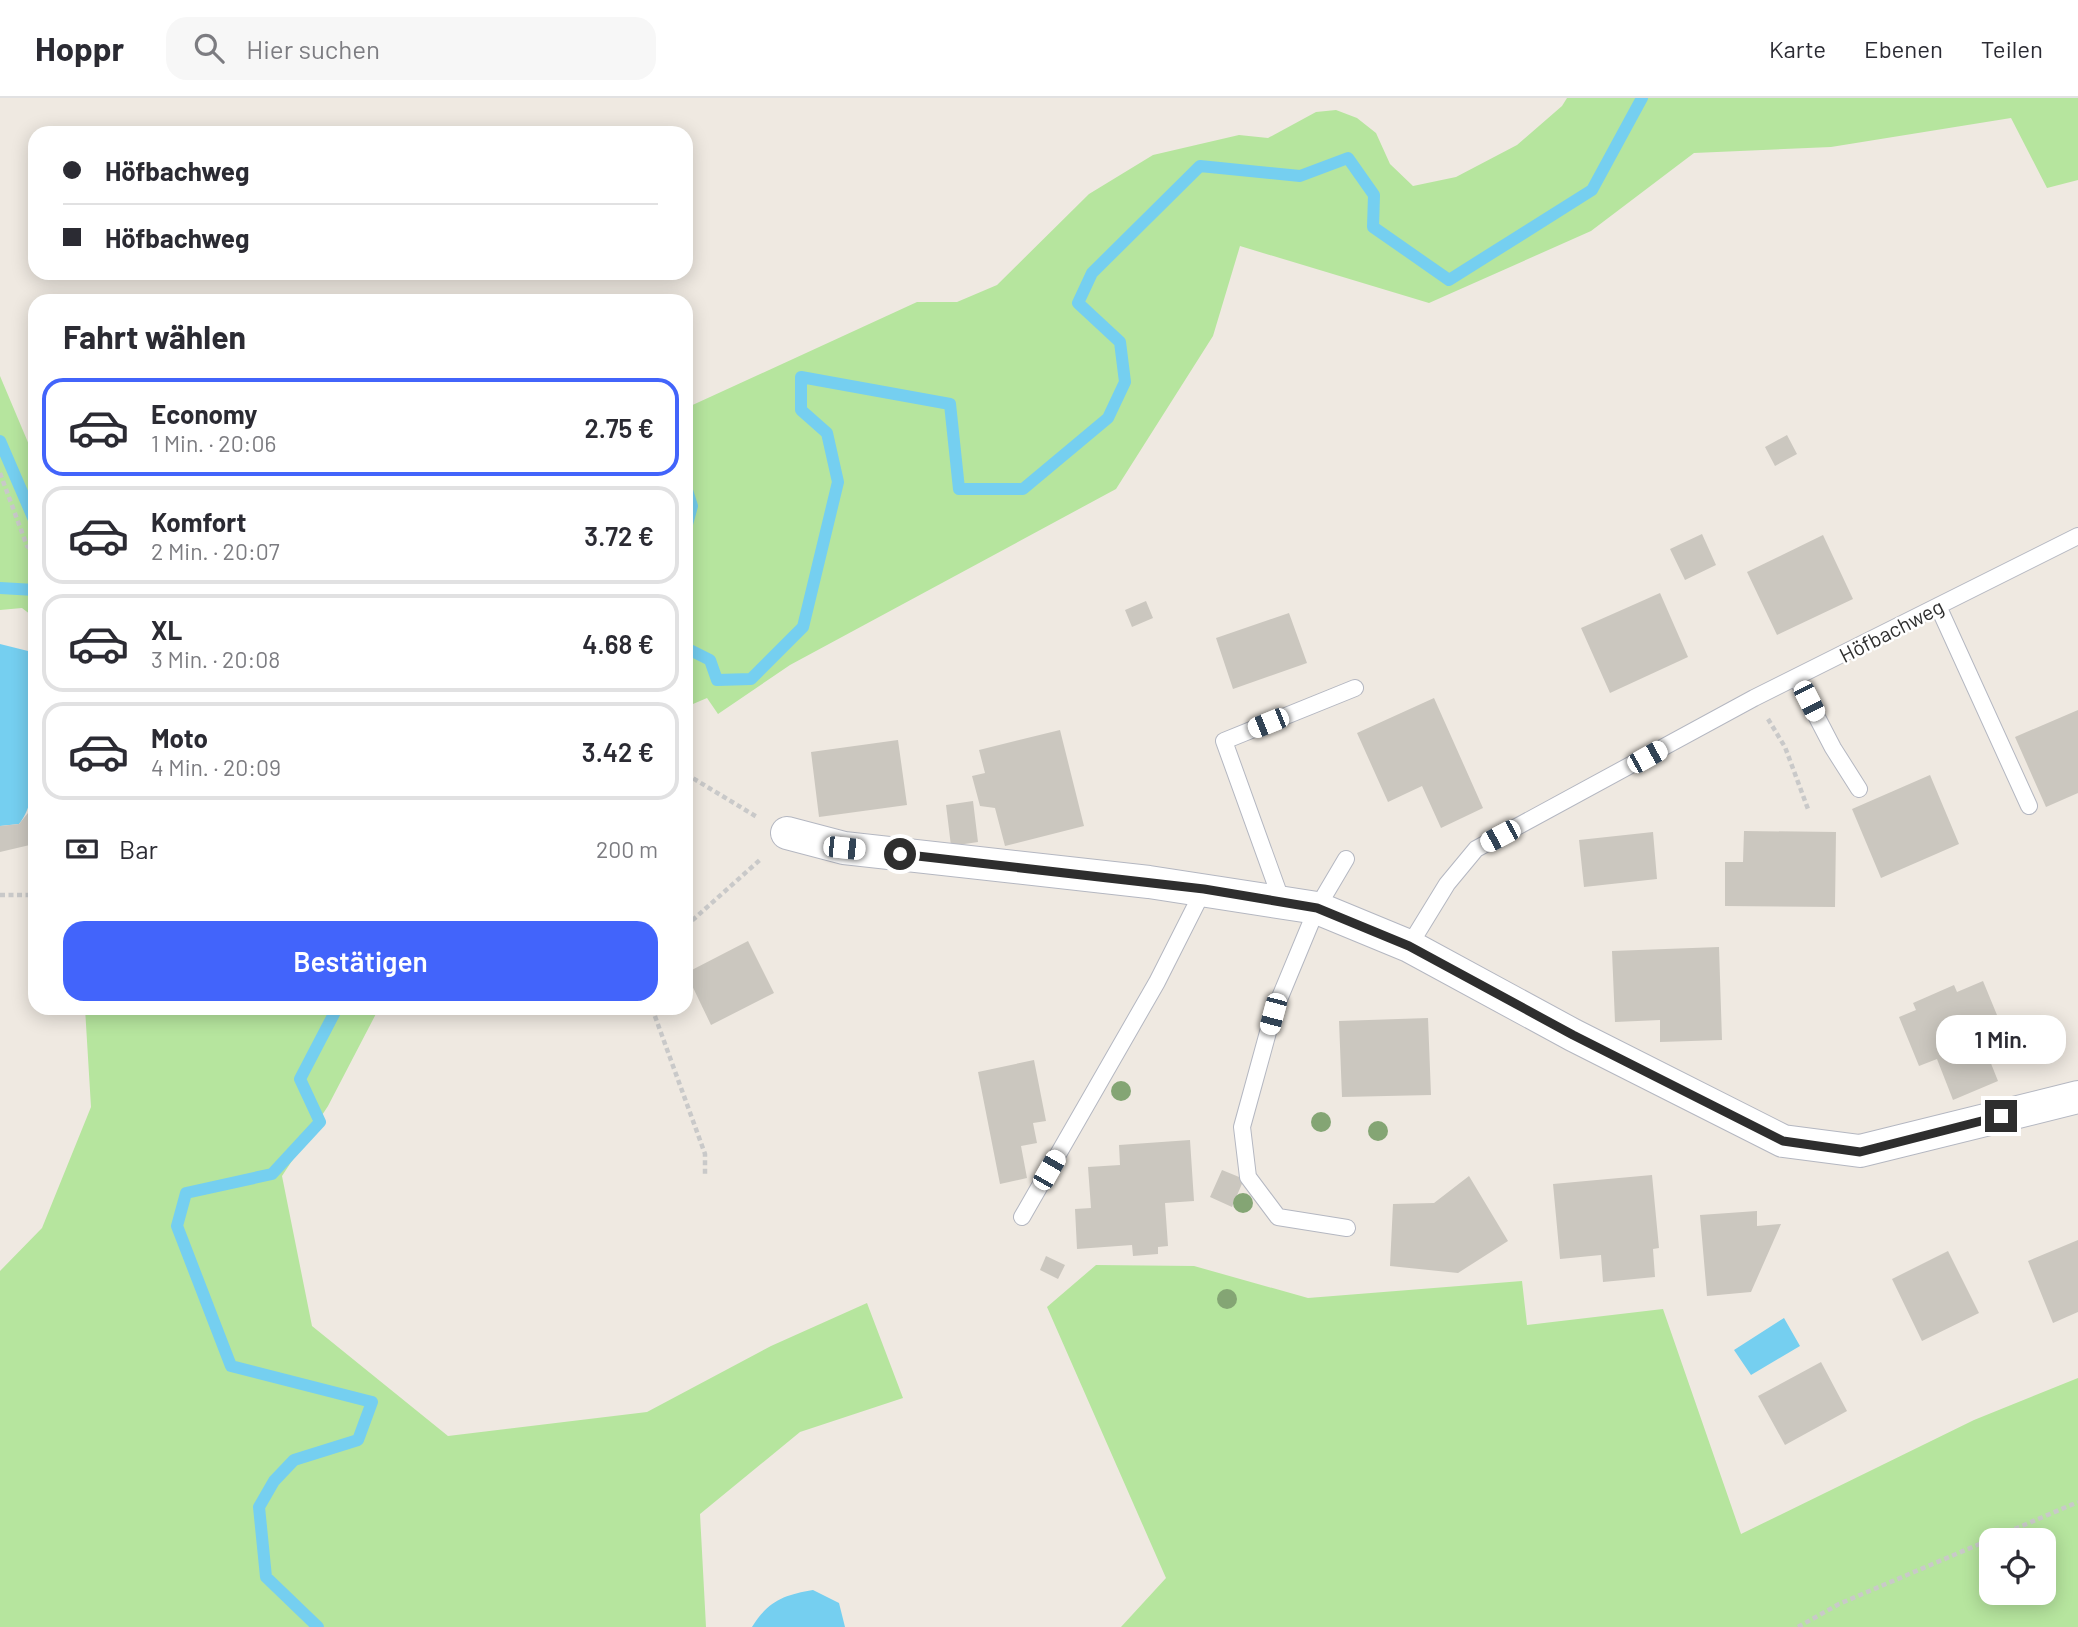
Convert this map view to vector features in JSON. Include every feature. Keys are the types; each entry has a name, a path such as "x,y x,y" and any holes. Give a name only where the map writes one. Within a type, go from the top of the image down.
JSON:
{"street":[{"path":"787,833 844,848 1204,889 1317,908 1409,946 1573,1035 1783,1141 1860,1152 2078,1097"}],"lane":[{"name":"Höfbachweg","path":"1409,946 1447,884 1476,849 1754,698 2078,536"},
{"path":"1938,606 2029,806"},
{"path":"1797,677 1833,748 1859,789"},
{"path":"1282,902 1224,741 1355,688"},
{"path":"1346,859 1317,908 1273,1014 1242,1127 1248,1177 1278,1217 1347,1228"},
{"path":"1022,1217 1157,982 1204,889"}],"path":[{"path":"0,473 28,547"},
{"path":"1754,698 1785,747 1808,809"},
{"path":"693,778 787,833 753,868 693,920"},
{"path":"0,895 28,895"},
{"path":"655,1015 705,1154 705,1175"},
{"path":"1798,1627 1839,1604 2078,1502"}],"green space":[{"path":"1567,98 2078,98 2078,180 2047,188 2011,118 1831,147 1694,153 1591,231 1429,303 1240,246 1213,336 1116,489 790,665 718,714 707,698 693,704 693,405 917,302 957,302 997,285 1089,194 1153,155 1239,135 1268,138 1316,112 1336,110 1357,118 1376,133 1390,164 1413,186 1456,177 1517,145 1562,106"},
{"path":"0,376 28,442 28,613 22,608 0,610"},
{"path":"85,1015 375,1015 328,1106 282,1176 312,1326 448,1436 647,1412 771,1346 867,1303 903,1398 800,1432 700,1514 706,1627 0,1627 0,1271 42,1228 91,1107"},
{"path":"1096,1265 1194,1266 1308,1298 1522,1281 1527,1325 1663,1309 1741,1534 1974,1420 2078,1378 2078,1627 1121,1627 1166,1578 1047,1307"}],"water":[{"path":"0,644 28,651 28,806 19,824 0,826"},
{"path":"1784,1318 1800,1346 1751,1375 1734,1350"},
{"path":"813,1590 839,1603 845,1627 752,1627 771,1605 793,1594"}],"building":[{"path":"1787,435 1797,454 1775,466 1765,447"},
{"path":"1702,534 1716,565 1685,580 1670,549"},
{"path":"1823,535 1853,599 1777,635 1747,572"},
{"path":"1660,593 1688,657 1610,693 1581,628"},
{"path":"1146,601 1153,618 1132,627 1125,610"},
{"path":"1289,613 1307,663 1233,689 1216,638"},
{"path":"1434,698 1483,808 1441,828 1422,786 1388,802 1357,733"},
{"path":"2078,710 2078,793 2046,807 2015,737"},
{"path":"1060,730 1084,826 1005,846 995,808 980,806 972,776 985,773 979,750"},
{"path":"898,740 907,805 819,817 811,752"},
{"path":"1930,775 1959,844 1881,878 1852,809"},
{"path":"973,801 978,842 951,846 946,805"},
{"path":"28,813 28,845 0,852 0,826 19,824"},
{"path":"1744,831 1836,832 1835,907 1725,906 1725,862 1743,862"},
{"path":"1653,832 1657,879 1584,887 1579,840"},
{"path":"748,941 774,993 711,1025 693,988 693,969"},
{"path":"1719,947 1722,1040 1660,1042 1660,1020 1615,1022 1612,951"},
{"path":"1983,981 2004,1032 1982,1041 1998,1081 1953,1100 1937,1059 1919,1066 1899,1017 1916,1010 1913,1003 1954,985 1957,992"},
{"path":"1428,1018 1431,1095 1342,1097 1339,1021"},
{"path":"1034,1060 1046,1121 1033,1123 1037,1143 1021,1146 1027,1178 1000,1184 978,1072"},
{"path":"1190,1140 1194,1201 1165,1203 1168,1246 1158,1247 1158,1254 1133,1256 1132,1245 1077,1249 1075,1209 1091,1208 1088,1167 1120,1165 1119,1145"},
{"path":"1222,1170 1244,1179 1232,1207 1210,1197"},
{"path":"1652,1175 1659,1248 1653,1249 1655,1277 1603,1282 1601,1255 1560,1259 1553,1184"},
{"path":"1469,1176 1508,1241 1458,1273 1390,1266 1393,1204 1434,1203"},
{"path":"1757,1211 1757,1226 1781,1224 1751,1292 1707,1296 1700,1215"},
{"path":"2078,1240 2078,1312 2053,1323 2028,1261"},
{"path":"1948,1251 1979,1313 1922,1341 1892,1279"},
{"path":"1046,1256 1065,1265 1058,1279 1040,1270"},
{"path":"1821,1362 1847,1411 1785,1445 1758,1396"}],"waterway":[{"path":"693,652 710,660 717,680 751,679 803,627 838,482 827,433 801,410 801,377 950,404 959,489 1023,489 1108,418 1125,382 1120,342 1078,303 1092,273 1200,166 1300,176 1348,158 1374,195 1373,227 1449,280 1592,190 1642,98"},
{"path":"0,441 28,506"},
{"path":"0,588 28,590"},
{"path":"318,1627 266,1577 259,1507 274,1481 294,1460 358,1440 372,1402 231,1366 177,1226 186,1193 272,1174 320,1122 300,1079 333,1015"}],"route":[{"path":"900,854 1204,889 1317,908 1409,946 1573,1035 1783,1141 1860,1152 2001,1116"}]}
